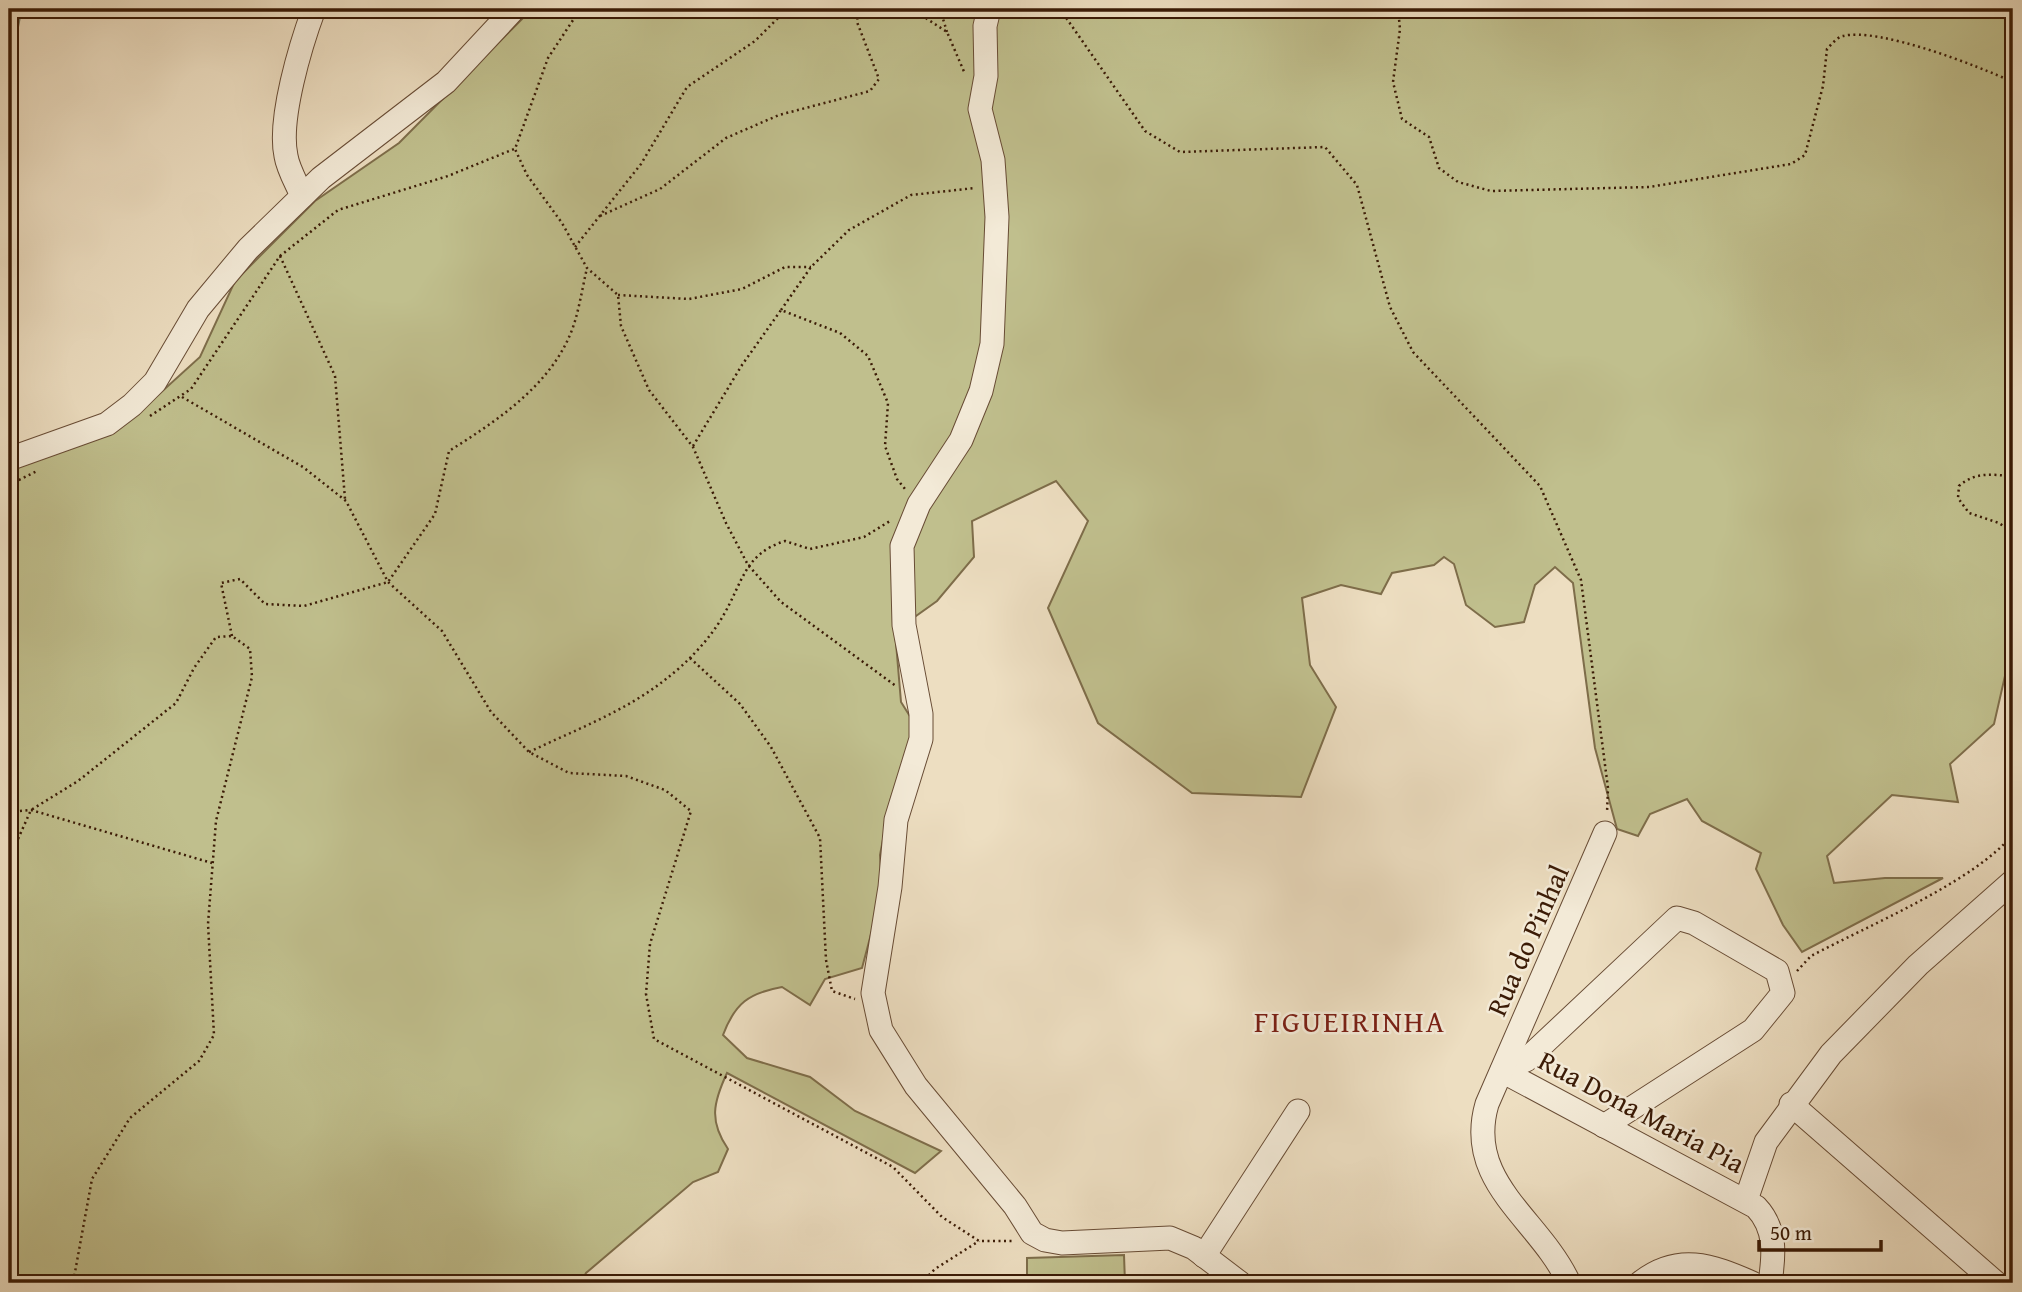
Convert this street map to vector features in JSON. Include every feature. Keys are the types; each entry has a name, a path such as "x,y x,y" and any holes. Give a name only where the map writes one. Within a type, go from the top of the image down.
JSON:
{"street":[{"path":"302,196 286,156 286,132 300,45 314,9"},
{"path":"9,459 107,424 132,405 155,382 198,309 248,249 321,178 446,82 514,9"},
{"path":"989,9 985,26 986,76 980,109 993,160 995,186 992,344 981,391 961,440 916,510 902,546 901,597 919,702 920,739 896,820 889,896 873,982 874,1006 881,1030 900,1063 1037,1237 1062,1243 1170,1238 1185,1243 1240,1283"},
{"name":"Rua do Pinhal","path":"1502,1071 1605,834"},
{"path":"1770,1283 1774,1254 1770,1232 1763,1214 1746,1199 1766,1142 1791,1104 1868,1013 2013,881"},
{"path":"1502,1071 1526,1060 1674,920 1681,918 1694,923 1777,971 1783,993 1753,1030 1604,1126"},
{"name":"Rua Dona Maria Pia","path":"1569,1283 1548,1244 1499,1187 1484,1154 1483,1119 1502,1071 1746,1199"},
{"path":"1791,1104 1996,1283"},
{"path":"1204,1256 1298,1111"},
{"path":"1640,1283 1668,1266 1688,1263 1718,1268 1752,1283"}],"path":[{"path":"584,9 579,11 548,58 515,149 527,175 587,268 618,295 689,299 742,289 785,267 811,267"},
{"path":"728,9 761,9"},
{"path":"575,247 641,164 687,87 755,41 787,9"},
{"path":"600,216 660,189 726,138 779,115 870,91 879,79 857,22 858,9"},
{"path":"912,9 947,32"},
{"path":"940,9 966,76"},
{"path":"1060,9 1145,131 1180,152 1325,147 1357,185 1390,307 1413,352 1540,486 1581,579 1608,788 1605,834"},
{"path":"1398,9 1400,29 1393,82 1402,119 1429,137 1439,168 1458,183 1491,191 1649,187 1791,164 1805,155 1823,86 1827,49 1840,36 1864,34 1914,46 2013,82"},
{"path":"144,419 191,389 280,256 338,211 448,176 515,149"},
{"path":"693,447 742,365 811,267 849,230 911,195 995,186"},
{"path":"280,256 335,376 346,502 388,582 442,631 491,712 529,752 569,773 626,776 665,790 691,811 650,944 646,994 654,1039 893,1167 942,1217 979,1241"},
{"path":"232,636 221,583 240,579 265,604 304,606 388,582 435,514 449,451 488,427 547,376 575,323 587,268"},
{"path":"618,295 621,326 649,390 693,447 726,523 748,565 781,602 919,702"},
{"path":"529,752 617,709 666,680 690,657 722,618 755,555 785,541 810,549 864,537 896,517 916,510 897,479 885,446 888,403 867,356 840,333 781,310"},
{"path":"182,397 303,467 346,502"},
{"path":"9,485 46,467"},
{"path":"2013,476 1990,473 1968,478 1959,486 1958,498 1969,513 1999,523 2013,533"},
{"path":"9,859 31,810 78,781 176,703 194,668 216,637 232,636 250,649 252,677 216,821 212,863 208,923 214,1035 199,1061 130,1118 92,1179 72,1283"},
{"path":"690,657 740,704 794,784 820,838 826,960 832,991 874,1006"},
{"path":"9,812 31,810 212,863"},
{"path":"1783,993 1811,956 1951,882 1998,853 2013,834"},
{"path":"920,1283 935,1269 979,1241 1017,1241 1037,1237"}],"shaded area":[{"path":"532,9 2013,9 2013,641 1994,724 1950,764 1958,802 1892,795 1827,856 1834,883 1885,878 1943,878 1802,952 1783,925 1756,869 1761,853 1702,821 1687,799 1650,814 1638,836 1617,829 1595,748 1573,583 1555,567 1535,585 1524,622 1495,627 1466,605 1454,564 1444,557 1434,565 1392,573 1381,594 1341,585 1302,598 1310,665 1336,707 1301,797 1192,793 1098,723 1048,608 1088,521 1056,481 972,521 974,557 937,601 895,631 901,702 911,718 910,746 891,798 880,855 882,893 862,968 825,979 810,1005 782,987 752,996 738,1007 723,1035 747,1058 810,1077 855,1111 941,1151 915,1173 727,1073 715,1112 718,1130 728,1149 718,1172 693,1182 586,1273 581,1283 9,1283 9,470 136,415 200,357 235,281 315,201 399,143"},
{"path":"1124,1255 1125,1283 1027,1283 1027,1258"}],"waterway":[{"path":"9,65 20,9"}],"district":[{"name":"FIGUEIRINHA","path":"1350,1021"}]}
